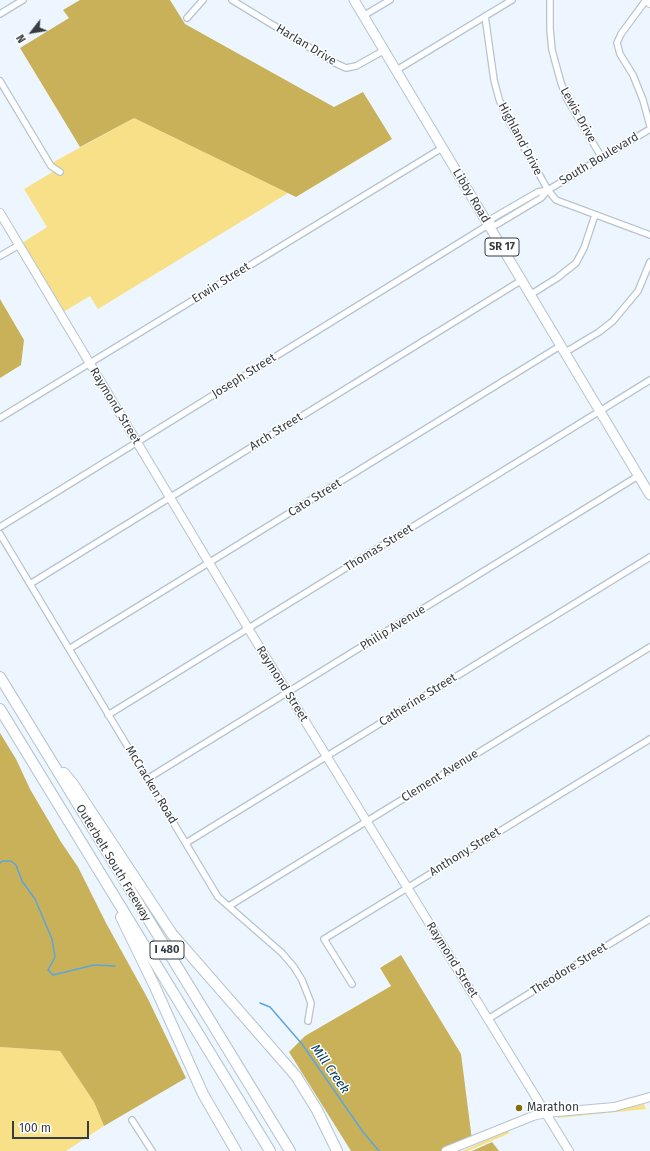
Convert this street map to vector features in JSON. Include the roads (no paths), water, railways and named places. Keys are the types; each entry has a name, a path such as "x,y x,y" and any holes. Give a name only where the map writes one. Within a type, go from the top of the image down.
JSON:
{"highway":[{"name":"Outerbelt South Freeway","path":"0,677 290,1151"},
{"name":"Outerbelt South Freeway","path":"0,709 270,1151"},
{"path":"44,749 74,784 175,938 296,1076 317,1110 337,1151"},
{"path":"109,888 198,1085 236,1151"}],"main road":[{"name":"Libby Road","path":"354,0 383,51 650,495"}],"street":[{"path":"0,14 24,0"},
{"path":"187,18 203,0"},
{"name":"Harlan Drive","path":"232,0 336,64 346,68 356,66 383,51"},
{"path":"363,16 390,0"},
{"path":"395,70 512,0"},
{"name":"Lewis Drive","path":"550,0 552,43 555,66 566,99 602,158"},
{"path":"650,3 646,0 621,34 617,43 620,54 633,75 643,100 650,128"},
{"name":"Highland Drive","path":"486,16 494,80 499,98 506,116 548,190 556,200 650,235"},
{"path":"0,81 51,166 60,172"},
{"name":"South Boulevard","path":"488,225 496,225 541,198 548,190 650,128"},
{"name":"Erwin Street","path":"0,418 442,148"},
{"name":"Raymond Street","path":"0,214 248,629 569,1151"},
{"path":"530,295 557,278 576,263 584,248 595,215"},
{"name":"Joseph Street","path":"0,526 488,225"},
{"path":"0,256 19,245"},
{"name":"Cato Street","path":"69,649 562,349 599,332 613,321 638,291 650,262"},
{"name":"Arch Street","path":"30,584 522,280"},
{"name":"Thomas Street","path":"108,715 650,380"},
{"name":"Philip Avenue","path":"147,779 638,476"},
{"name":"McCracken Road","path":"0,534 218,897 282,953 302,980 311,1003 308,1021"},
{"name":"Catherine Street","path":"186,843 650,557"},
{"name":"Clement Avenue","path":"229,906 650,647"},
{"name":"Anthony Street","path":"352,984 324,939 650,739"},
{"name":"Theodore Street","path":"488,1019 650,919"},
{"path":"446,1151 519,1121 546,1113 614,1107 650,1097"},
{"path":"132,1120 152,1151"}],"waterway":[{"path":"0,863 2,861 11,861 16,865 22,881 35,899 52,939 55,957 48,970 53,975 94,965 115,966"},
{"name":"Mill Creek","path":"260,1003 270,1007 302,1044 363,1132 379,1151"}],"place":[{"name":"Marathon","path":"519,1108"}]}
